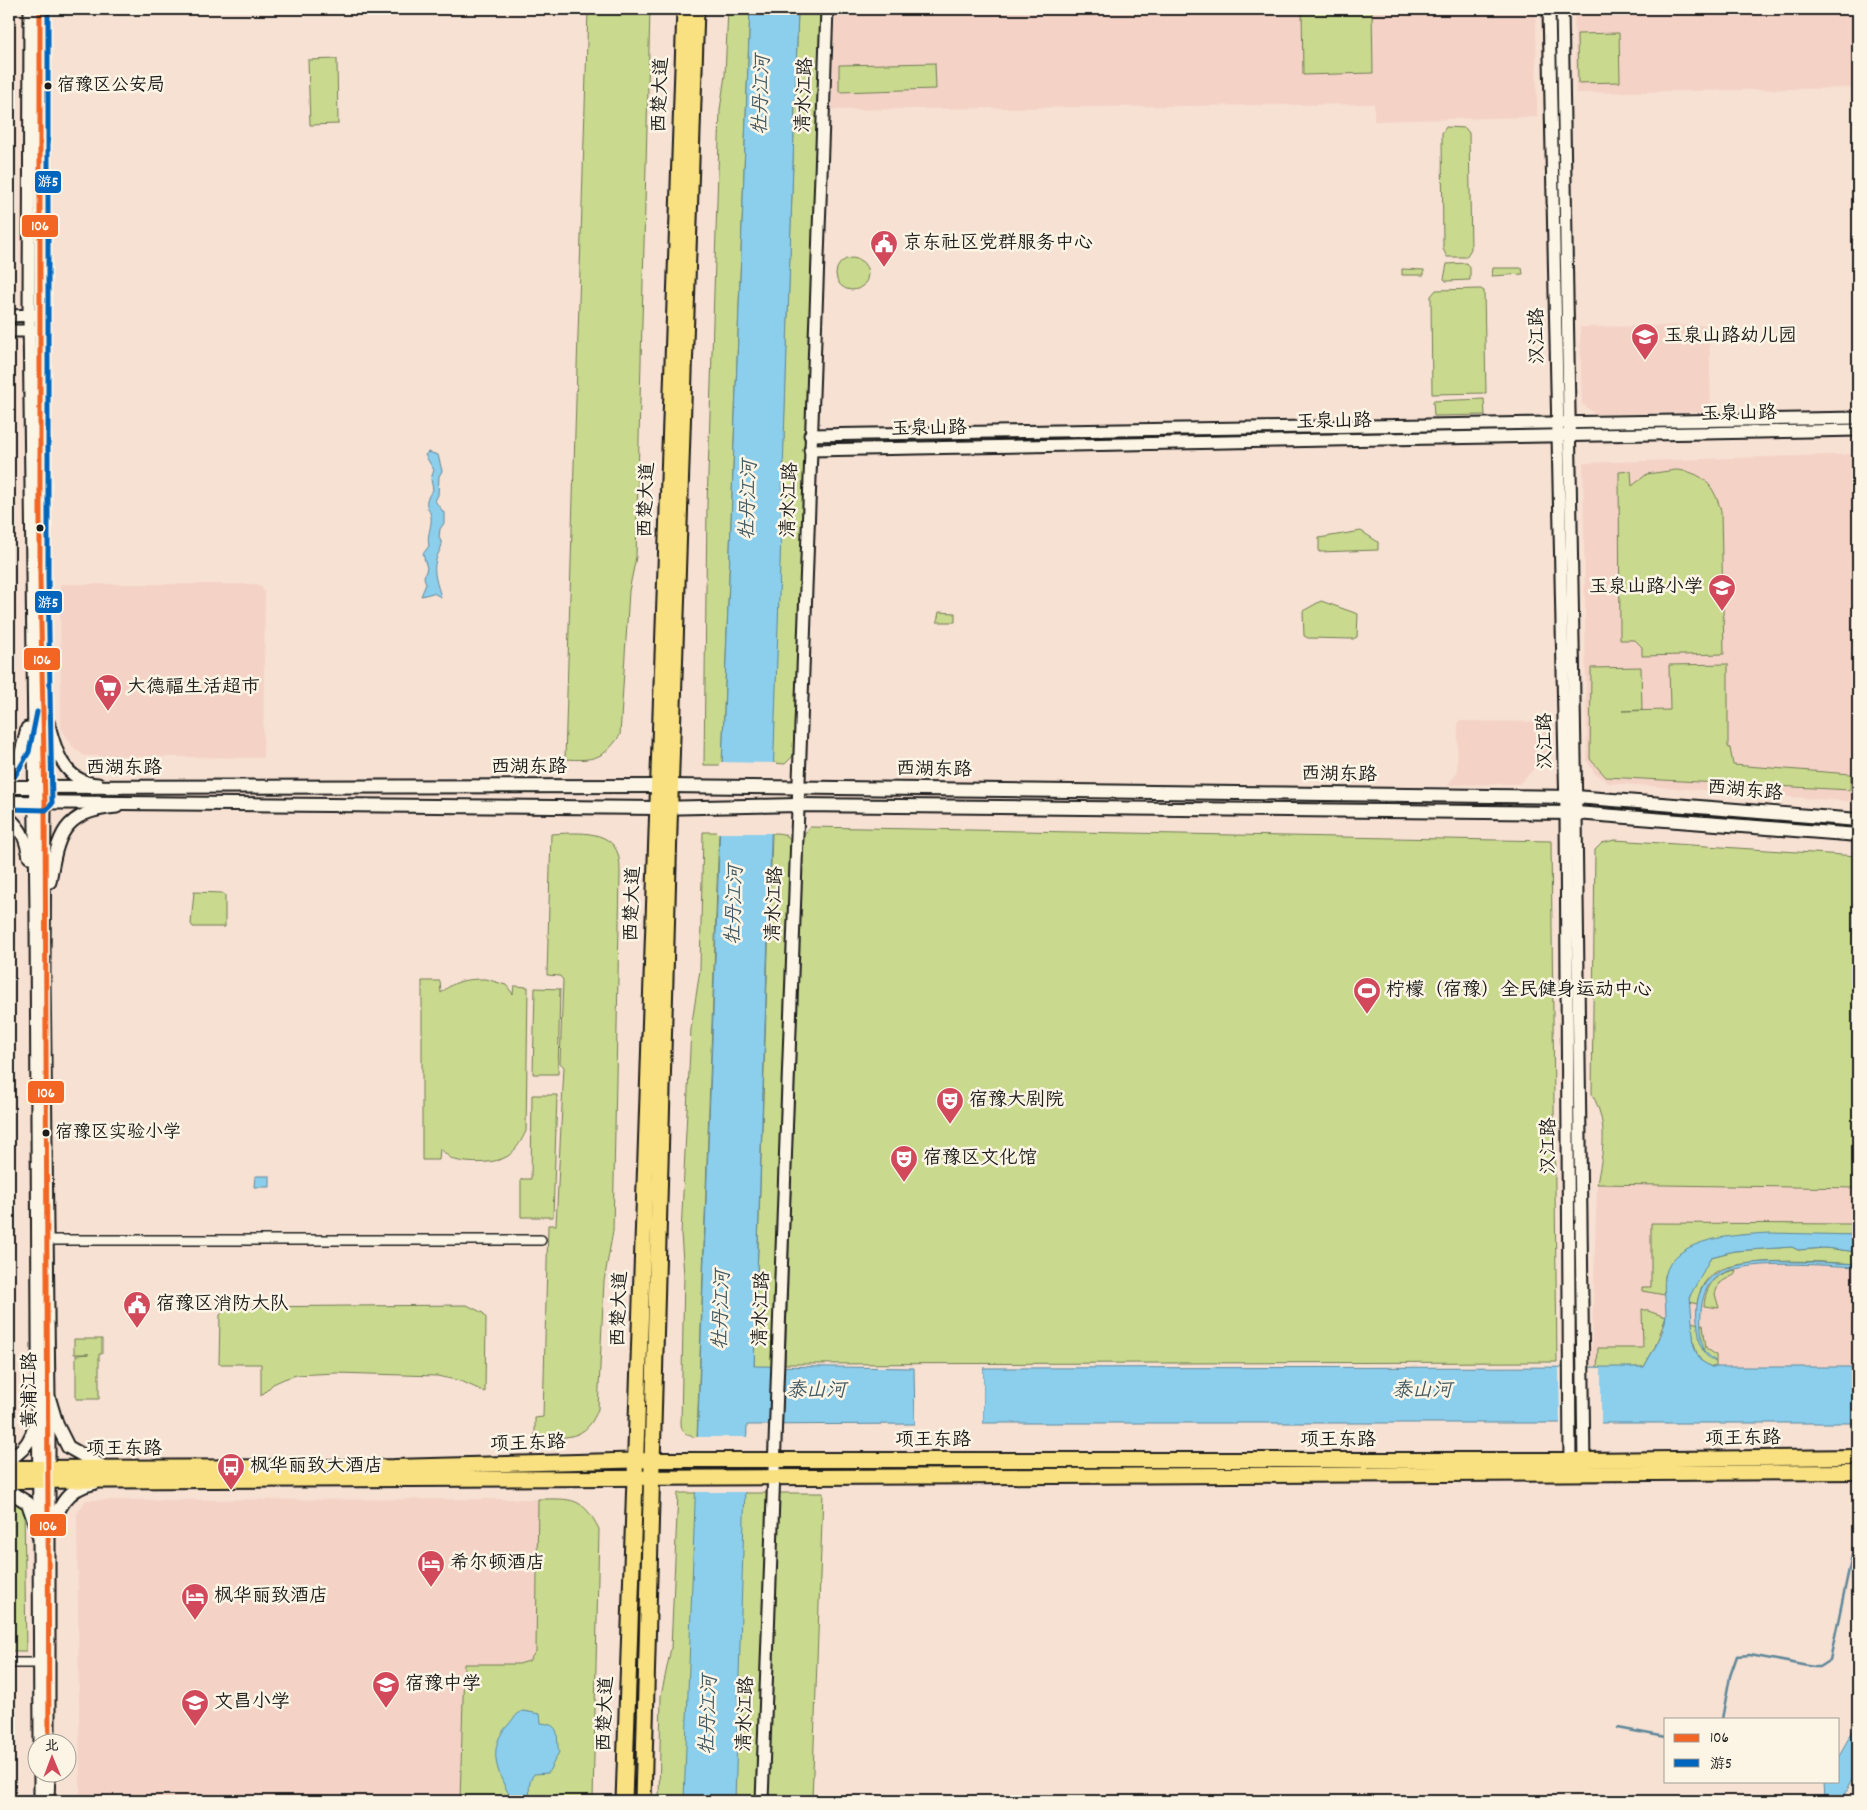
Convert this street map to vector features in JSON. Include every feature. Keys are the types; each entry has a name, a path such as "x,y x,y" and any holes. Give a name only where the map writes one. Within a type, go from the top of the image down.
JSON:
{"highway":[{"name":"西楚大道","path":"664,786 685,9"},
{"name":"西楚大道","path":"624,1801 636,1460 696,9"},
{"name":"西楚大道","path":"643,1801 653,1479 663,808"}],"main road":[{"name":"西湖东路","path":"9,787 664,786 1571,797 1858,820"},
{"name":"西湖东路","path":"9,802 663,808 798,805 1571,813 1858,835"},
{"path":"9,1459 24,1448 32,1438 44,1399"},
{"path":"43,1536 64,1500 84,1485 106,1475 68,1447 44,1399"},
{"name":"项王东路","path":"9,1481 43,1475 774,1478 1577,1466 1858,1458"},
{"name":"项王东路","path":"106,1475 636,1460 1577,1466 1858,1472"},
{"name":"项王东路","path":"9,1468 43,1475"},
{"path":"9,1491 28,1503 43,1536"}],"street":[{"name":"黄浦江路","path":"30,9 39,787 41,1240 44,1399 44,1663 48,1732"},
{"name":"黄浦江路","path":"34,315 40,9"},
{"name":"清水江路","path":"762,1801 810,435 827,9"},
{"name":"汉江路","path":"1549,9 1564,436 1571,797 1569,1362 1570,1430 1577,1466"},
{"name":"汉江路","path":"1562,9 1563,423"},
{"path":"9,316 34,315"},
{"path":"9,331 35,331"},
{"name":"玉泉山路","path":"810,435 1858,418"},
{"name":"玉泉山路","path":"810,450 1858,430"},
{"path":"9,770 18,761 38,699"},
{"path":"38,699 55,751 64,767 78,778 94,784 145,787"},
{"path":"40,914 59,837 70,823 82,815 102,809 146,804"},
{"name":"汉江路","path":"1571,813 1583,1430 1577,1466"},
{"path":"9,818 18,826 27,843 40,914"},
{"path":"41,1240 541,1240"},
{"path":"9,1663 44,1663"},
{"name":"黄浦江路","path":"41,1732 44,1663"},
{"path":"40,1782 40,1801"},
{"path":"48,1782 48,1801"}],"shaded area":[{"path":"835,9 1536,9 1537,117 1374,121 1374,104 832,110"},
{"path":"1574,9 1858,9 1858,88 1576,93"},
{"name":"玉泉山路幼儿园","path":"1709,325 1711,412 1595,414 1582,404 1580,327"},
{"name":"玉泉山路小学","path":"1858,454 1858,802 1609,783 1595,774 1587,761 1583,463"},
{"path":"60,584 256,584 261,586 265,594 263,758 84,756 73,747 61,728"},
{"path":"1458,721 1550,722 1550,752 1519,784 1448,785 1457,773"},
{"path":"1597,1184 1858,1188 1858,1367 1591,1368"},
{"path":"538,1499 536,1651 529,1661 519,1664 464,1664 460,1801 80,1801 77,1514 86,1500"}],"green space":[{"path":"588,9 650,9 636,557 629,591 620,735 603,754 590,759 575,760 565,759"},
{"path":"728,9 750,9 722,765 704,765 707,505 720,110 725,75"},
{"path":"798,9 824,9 795,754 785,764 773,763"},
{"path":"1302,9 1372,9 1373,73 1303,75"},
{"path":"1619,33 1620,82 1578,83 1577,34"},
{"path":"337,59 338,124 310,125 308,60"},
{"path":"935,63 936,89 839,92 839,65"},
{"path":"1446,127 1465,128 1469,133 1471,249 1466,257 1447,257 1443,249 1442,133"},
{"path":"852,258 863,263 868,274 863,285 852,290 841,285 836,274 841,263"},
{"path":"1467,263 1470,267 1470,280 1446,281 1444,279 1447,264"},
{"path":"1493,268 1522,268 1523,274 1492,276"},
{"path":"1402,269 1424,270 1424,275 1402,275"},
{"path":"1481,289 1484,291 1486,393 1432,394 1431,296 1436,290"},
{"path":"1484,399 1485,415 1434,416 1433,401"},
{"path":"1676,470 1686,471 1701,477 1715,494 1721,511 1724,654 1642,656 1642,647 1635,640 1620,640 1619,472 1631,471 1632,486 1647,474"},
{"path":"1361,531 1378,542 1378,550 1319,552 1319,538"},
{"path":"1321,601 1358,614 1357,637 1353,639 1308,638 1304,636 1303,611"},
{"path":"939,612 955,613 955,622 937,622"},
{"path":"1728,664 1728,747 1730,748 1733,765 1851,774 1850,790 1606,777 1590,759 1591,668 1641,667 1642,710 1622,711 1670,710 1669,665"},
{"path":"810,827 1551,841 1557,1362 785,1364 803,836"},
{"path":"703,832 719,832 697,1438 686,1434 681,1424 684,1275 681,1234 691,1029 700,970"},
{"path":"579,833 599,836 614,846 619,859 613,1231 604,1281 598,1409 593,1420 581,1432 565,1437 535,1438 535,1418 543,1417 548,1225 556,1225 564,1067 560,1063 563,980 560,976 547,975 551,834"},
{"path":"772,833 785,835 793,844 774,1367 754,1367"},
{"path":"1615,840 1858,856 1858,1188 1597,1184 1603,1149 1603,1127 1601,1116 1592,1094 1595,850 1602,843"},
{"path":"194,892 222,893 225,895 225,927 193,927 191,924"},
{"path":"486,979 506,985 513,994 514,986 528,987 526,1131 511,1154 496,1161 474,1163 455,1160 440,1148 439,1160 422,1160 422,981 440,981 441,993 451,985 462,981"},
{"path":"535,988 560,989 558,1074 533,1074"},
{"path":"532,1095 557,1095 553,1217 521,1217 521,1179 531,1179"},
{"path":"1651,1223 1858,1224 1858,1235 1741,1235 1665,1275 1665,1295 1642,1291 1642,1287 1651,1287"},
{"path":"1792,1247 1798,1250 1825,1248 1858,1252 1858,1264 1785,1261 1729,1267 1716,1272 1708,1278 1699,1294 1697,1304 1690,1302 1694,1284 1711,1257 1734,1251"},
{"path":"1736,1270 1734,1275 1719,1283 1715,1294 1719,1308 1704,1306 1709,1287 1717,1277"},
{"path":"467,1305 483,1313 486,1318 485,1392 461,1381 437,1376 336,1373 296,1375 273,1384 261,1396 261,1364 219,1364 220,1315 226,1309 235,1307"},
{"path":"1642,1309 1666,1317 1655,1347 1644,1367 1597,1368 1598,1348 1643,1348"},
{"path":"1691,1322 1703,1325 1706,1348 1716,1355 1716,1367 1708,1366 1699,1357 1694,1344"},
{"path":"74,1339 102,1339 102,1354 99,1354 99,1399 76,1399 76,1355 89,1354 74,1354"},
{"path":"678,1493 823,1493 812,1801 659,1801 661,1696 671,1648"},
{"path":"538,1499 559,1499 575,1502 587,1510 599,1529 593,1801 460,1801 464,1664 519,1664 529,1661 536,1651"},
{"path":"9,1502 24,1503 26,1651 9,1651"}],"water":[{"path":"750,9 798,9 754,1366 914,1368 915,1424 747,1425 735,1801 684,1801"},
{"path":"428,452 438,455 442,471 439,476 438,495 435,501 444,513 444,523 440,529 439,537 442,544 435,565 436,579 441,597 433,593 421,596 426,584 424,577 427,568 423,554 429,546 428,537 431,523 427,500 433,490 431,479 434,470 425,455"},
{"path":"255,1176 270,1176 270,1187 254,1187"},
{"name":"泰山河","path":"1770,1233 1858,1235 1858,1252 1825,1248 1798,1250 1792,1247 1734,1251 1711,1257 1690,1296 1694,1347 1700,1360 1711,1367 1858,1367 1858,1423 983,1423 983,1368 1644,1367 1658,1342 1665,1322 1664,1282 1670,1263 1680,1253 1708,1240"},
{"path":"1810,1262 1858,1264 1858,1267 1763,1265 1727,1271 1715,1278 1709,1285 1702,1303 1701,1333 1704,1351 1716,1362 1707,1356 1702,1348 1699,1339 1697,1304 1703,1286 1715,1275 1731,1267 1750,1263"},
{"path":"523,1711 540,1714 541,1723 553,1726 557,1732 559,1752 548,1773 534,1774 532,1777 529,1788 532,1801 513,1801 503,1782 496,1762 497,1743 515,1716"},
{"path":"1858,1722 1858,1768 1844,1795 1844,1799 1848,1801 1829,1801 1825,1798 1824,1783 1840,1782 1840,1754"},
{"path":"1779,1797 1793,1797 1805,1801 1772,1801"}],"pier":[{"path":"720,762 776,763 774,833 717,833"},
{"path":"983,1365 983,1423 981,1423 980,1368"},
{"path":"915,1366 917,1368 917,1424 915,1424"},
{"path":"1559,1368 1601,1368 1601,1425 1560,1425"},
{"path":"694,1437 749,1437 747,1492 692,1492"}],"waterway":[{"path":"1722,1718 1730,1676 1737,1656 1750,1655 1814,1667 1819,1667 1830,1660 1854,1545 1858,1538"},
{"path":"1618,1728 1664,1737"}],"transit line":[{"name":"106","path":"40,9 40,579 45,803 49,1732"},
{"name":"游5","path":"9,809 46,810 52,804 48,579 48,9"},
{"name":"游5","path":"15,776 29,752 37,712"}],"place":[{"name":"宿豫区公安局","path":"48,86"},
{"name":"京东社区党群服务中心","path":"884,268"},
{"name":"玉泉山路幼儿园","path":"1645,361"},
{"name":"玉泉山路小学","path":"1722,612"},
{"name":"大德福生活超市","path":"108,712"},
{"name":"柠檬（宿豫）全民健身运动中心","path":"1367,1015"},
{"name":"宿豫大剧院","path":"950,1125"},
{"name":"宿豫区实验小学","path":"46,1133"},
{"name":"宿豫区文化馆","path":"904,1183"},
{"name":"宿豫区消防大队","path":"137,1329"},
{"name":"枫华丽致大酒店","path":"231,1491"},
{"name":"希尔顿酒店","path":"431,1588"},
{"name":"枫华丽致酒店","path":"195,1621"},
{"name":"宿豫中学","path":"386,1709"},
{"name":"文昌小学","path":"195,1727"}],"water label":[{"name":"牡丹江河","path":"763,95"},
{"name":"牡丹江河","path":"750,500"},
{"name":"牡丹江河","path":"736,905"},
{"name":"牡丹江河","path":"723,1310"},
{"name":"牡丹江河","path":"710,1715"}]}
